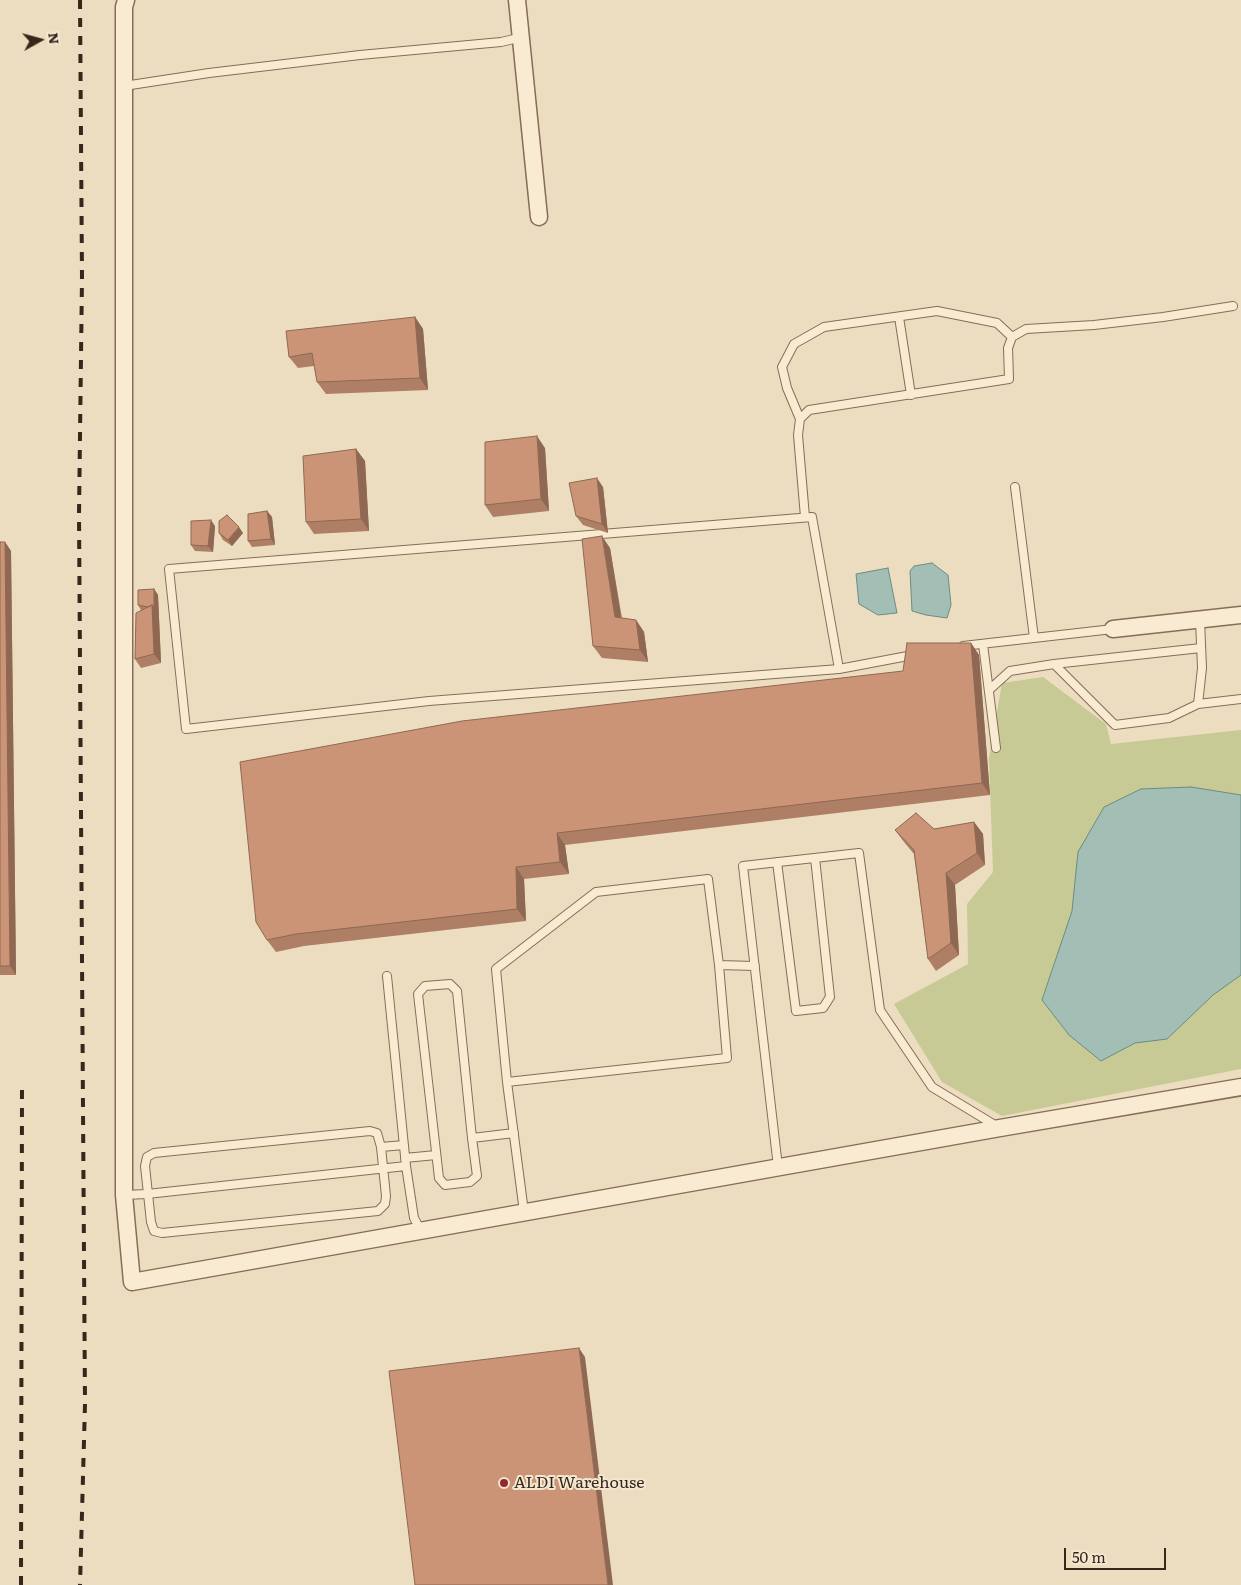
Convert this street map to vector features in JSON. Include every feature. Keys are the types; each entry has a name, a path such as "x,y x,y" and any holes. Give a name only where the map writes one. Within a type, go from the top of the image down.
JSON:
{"street":[{"path":"126,0 124,7 124,1195 132,1282 1241,1087"},
{"path":"517,0 539,218"},
{"path":"1113,630 1241,615"}],"lane":[{"path":"124,86 285,64 501,42 519,37 521,32"},
{"path":"800,419 809,410 1009,379 1008,348 1012,337 1026,329 1163,317 1233,306"},
{"path":"805,518 798,435 800,419 787,388 782,367 794,344 824,327 937,311 997,323 1012,337"},
{"path":"899,317 911,395"},
{"path":"1015,487 1034,638"},
{"path":"839,669 812,517 169,569 186,729 429,701 839,669 924,653"},
{"path":"1198,704 1202,668 1200,620"},
{"path":"951,648 1113,630"},
{"path":"983,644 996,748"},
{"path":"989,690 1010,671 1054,664 1201,648"},
{"path":"1054,664 1115,725 1169,718 1198,704 1241,699"},
{"path":"778,1167 743,866 859,853 880,1010 932,1087 1000,1128"},
{"path":"777,862 796,1011 823,1008 830,997 815,858"},
{"path":"507,1082 727,1058 708,878 596,892 496,969 507,1082 524,1212"},
{"path":"718,965 755,966"},
{"path":"387,976 406,1162 414,1218 421,1230"},
{"path":"450,984 457,991 472,1138 477,1176 470,1182 445,1185 439,1178 418,994 424,986 450,984"},
{"path":"370,1130 377,1133 384,1169 385,1204 378,1211 162,1233 154,1230 151,1222 145,1166 147,1157 154,1153 370,1130"},
{"path":"472,1138 514,1133"},
{"path":"381,1147 404,1144"},
{"path":"124,1195 384,1169 436,1155"}],"green space":[{"path":"1043,677 1106,724 1111,744 1241,730 1241,1069 1002,1116 942,1082 894,1004 968,964 967,904 993,872 989,758 1002,683"}],"water":[{"path":"932,563 948,575 951,605 947,618 912,611 910,571 914,566"},
{"path":"888,568 897,613 878,615 859,604 856,574"},
{"path":"1191,787 1241,795 1241,975 1213,995 1167,1039 1135,1043 1101,1061 1069,1035 1042,1000 1072,911 1078,852 1104,807 1141,789"}],"building":[{"path":"415,317 420,378 317,382 312,353 289,357 286,331"},
{"path":"537,436 541,499 485,505 485,442"},
{"path":"356,449 361,519 306,522 303,456"},
{"path":"597,478 602,524 576,516 569,483"},
{"path":"267,511 271,539 248,541 248,514"},
{"path":"227,515 239,527 228,540 219,533 219,521"},
{"path":"211,520 208,546 191,545 191,521"},
{"path":"602,536 615,617 636,620 640,650 593,646 582,539"},
{"path":"0,542 5,542 10,966 0,966"},
{"path":"154,589 154,608 152,605 148,607 138,605 138,590"},
{"path":"152,605 154,654 135,659 136,613"},
{"path":"907,643 971,643 982,783 557,833 560,862 516,867 517,909 296,934 267,940 256,922 240,762 462,721 903,671"},
{"path":"916,813 934,829 974,822 977,853 946,873 951,943 928,959 914,850 895,830"},
{"name":"ALDI Warehouse","path":"579,1348 608,1585 415,1585 389,1371"}],"railway":[{"path":"80,0 82,278 79,515 85,1404 80,1585"},
{"path":"21,1585 22,1089"}],"place":[{"name":"ALDI Warehouse","path":"504,1483"}]}
